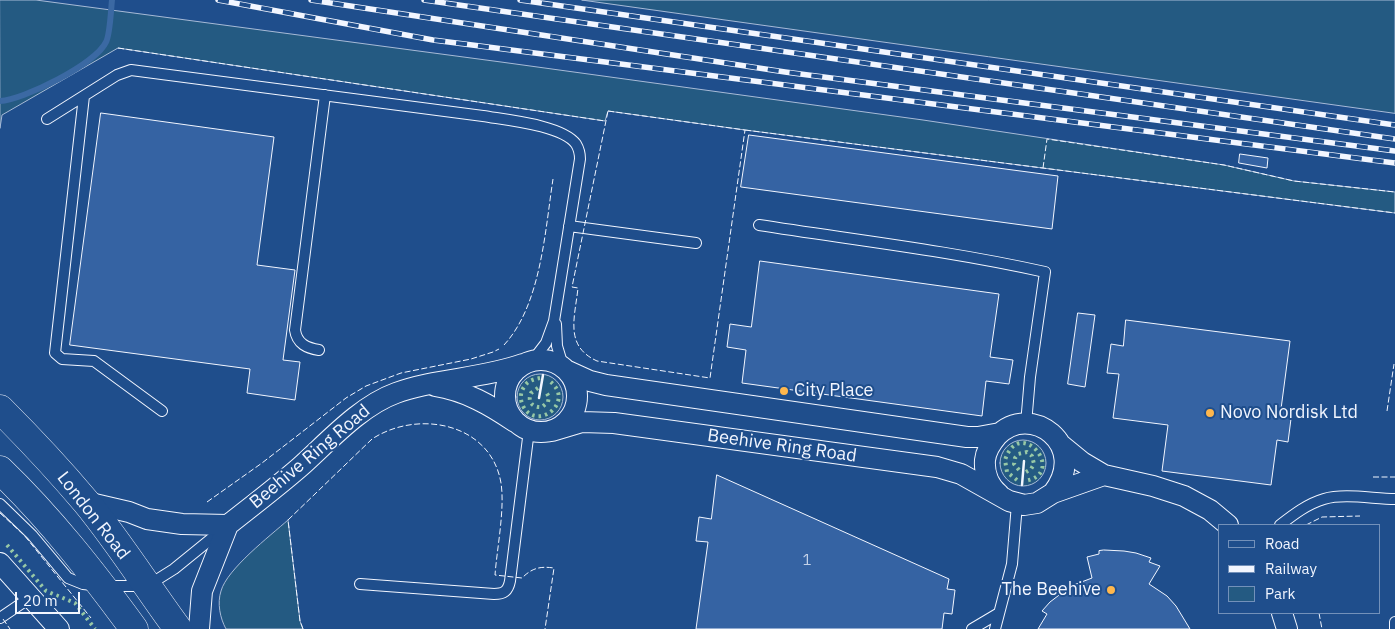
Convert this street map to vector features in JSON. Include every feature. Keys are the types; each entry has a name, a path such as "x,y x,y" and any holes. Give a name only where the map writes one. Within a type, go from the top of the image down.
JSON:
{"main road":[{"name":"London Road","path":"0,409 86,502 178,629"},
{"name":"London Road","path":"0,470 52,524 134,629"}],"street":[{"path":"548,360 566,369 577,387 576,406 571,417 563,425 552,431 544,432 525,428 511,416 507,408 505,396 509,379 528,362 548,360"},
{"name":"Beehive Ring Road","path":"228,525 288,477 370,406 395,393 504,370 528,362"},
{"name":"Beehive Ring Road","path":"566,369 590,381 606,385 967,437 1000,433 1012,426 1026,424"},
{"name":"Beehive Ring Road","path":"423,386 456,390 477,398 525,428"},
{"name":"Beehive Ring Road","path":"552,431 582,422 614,423 936,467 961,474 1010,501"},
{"path":"1026,424 1047,430 1060,444 1082,462 1104,475 1153,486 1184,496 1210,510 1227,524"},
{"path":"1000,433 989,447 986,454 985,467 990,485 1010,501 1030,504 1037,503 1053,493 1104,475"},
{"path":"1053,493 1061,482 1065,470 1065,457 1060,444"},
{"path":"86,502 129,512 148,519 182,524 228,525 202,591 199,629"},
{"path":"0,563 59,629"},
{"path":"1282,614 1287,629"}],"lane":[{"path":"47,119 117,75 131,70 390,103 541,126 568,138 577,146 580,159 556,311 546,343 528,362"},
{"path":"319,350 301,344 295,330 325,95"},
{"path":"84,96 55,353 62,358 94,362 162,412"},
{"path":"760,225 972,257 1045,272 1030,377 1026,424"},
{"path":"569,226 696,243"},
{"path":"556,311 557,346 566,369"},
{"path":"360,584 494,594 504,593 509,586 512,573 525,428"},
{"path":"1282,524 1310,505 1325,499 1347,497 1395,500"},
{"path":"995,629 1014,551 1010,501"},
{"path":"0,504 32,535 68,578 83,584 102,586 147,586"},
{"name":"Beehive Ring Road","path":"147,586 174,569 228,525"},
{"path":"0,618 31,598"},
{"path":"972,629 999,613"},
{"path":"1395,622 1395,629"}],"green space":[{"path":"0,0 36,0 501,62 923,120 1224,165 1294,181 1395,192 1395,213 608,111 605,121 118,48 2,115 0,128"},
{"path":"582,0 1395,0 1395,113"},
{"path":"540,374 553,378 559,384 563,397 559,410 553,416 540,420 527,416 521,410 517,397 521,384 527,378"},
{"path":"1023,440 1036,444 1042,450 1046,463 1042,476 1036,482 1023,486 1010,482 1004,476 1000,463 1004,450 1010,444"},
{"path":"288,520 300,621 303,629 226,629 219,605 221,591 225,582 250,553"}],"building":[{"path":"101,113 274,137 257,265 295,270 283,360 300,362 295,400 247,393 250,369 70,345"},
{"path":"749,135 1058,176 1052,229 741,187"},
{"path":"1240,154 1268,158 1267,168 1239,163"},
{"path":"760,261 999,294 990,357 1013,360 1009,384 986,381 982,416 742,383 746,350 727,347 730,324 751,327"},
{"path":"1078,313 1095,315 1085,387 1068,384"},
{"path":"1126,320 1290,341 1281,409 1292,411 1288,442 1277,440 1271,485 1162,471 1168,425 1113,418 1119,374 1107,373 1111,344 1123,346"},
{"path":"717,475 949,579 947,589 955,590 952,614 944,613 942,629 696,629 708,542 696,541 699,517 711,519"},
{"name":"The Beehive","path":"1099,551 1136,553 1151,558 1149,562 1160,566 1149,584 1167,596 1176,606 1190,629 1038,629 1047,614 1042,611 1050,602 1071,586 1092,578 1087,557 1099,554"}],"waterway":[{"path":"0,101 41,88 74,70 100,51 107,39 112,0"}],"railway":[{"path":"218,0 433,40 1395,163"},
{"path":"311,0 785,72 1395,151"},
{"path":"424,0 1395,139"},
{"path":"520,0 1395,125"}],"hedge":[{"path":"540,378 527,383 521,397 523,406 529,413 537,416 545,415 552,411 557,404 559,396 556,388 548,380"},
{"path":"538,388 530,396 530,402 536,406 542,407 548,402 549,397 545,390"},
{"path":"1017,480 1007,472 1005,460 1012,447 1021,443 1029,445 1037,451 1042,460 1042,469 1037,476 1024,481"},
{"path":"1019,470 1014,464 1015,458 1018,454 1027,452 1032,456 1034,464 1026,472"},
{"path":"7,545 46,591 75,603 95,629"}],"fence":[{"path":"118,48 605,121"},
{"path":"608,111 745,130 710,378 597,361 587,355 576,339 574,320 578,288 572,287 608,111"},
{"path":"745,130 1395,213"},
{"path":"1043,168 1047,139 1224,165 1294,181 1395,192"},
{"path":"504,345 516,329 534,289 544,244 553,179"},
{"path":"207,502 262,463 346,398 366,386 401,373 471,359 499,349"},
{"path":"1387,411 1394,364"},
{"path":"303,629 300,621 288,520 372,439 390,430 410,425 430,424 450,427 468,435 483,447 494,463 501,483 502,493 495,575 522,578 536,568 554,568 545,629"},
{"path":"1373,477 1395,477"},
{"path":"0,513 24,535 91,618"},
{"path":"1308,524 1322,517 1360,516"},
{"path":"1319,614 1322,629"},
{"path":"3,619 10,629"}],"wall":[{"path":"539,398 543,375"},
{"path":"1022,485 1024,461"}],"place":[{"name":"City Place","path":"784,391"},
{"name":"Novo Nordisk Ltd","path":"1210,413"},
{"name":"The Beehive","path":"1111,590"}]}
